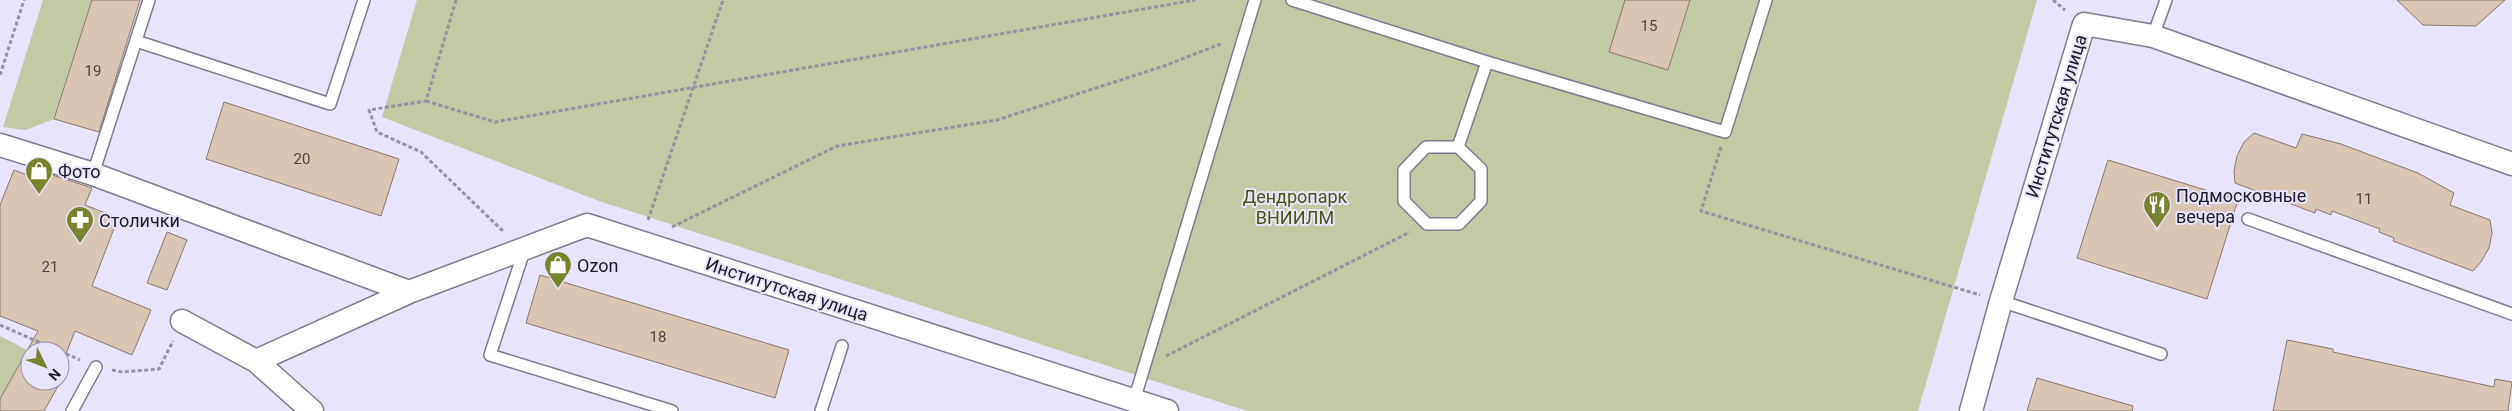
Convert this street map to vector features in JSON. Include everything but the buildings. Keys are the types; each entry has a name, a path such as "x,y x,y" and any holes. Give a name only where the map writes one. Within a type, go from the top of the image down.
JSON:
{"street":[{"name":"Институтская улица","path":"1972,411 2001,301 2084,24 2153,36 2512,164"},
{"path":"0,145 93,174 409,292"},
{"name":"Институтская улица","path":"256,361 409,292 524,251 587,225 1133,405 1167,411"},
{"path":"182,321 256,361 300,408"}],"lane":[{"path":"93,174 149,0"},
{"path":"136,41 330,104 364,0"},
{"path":"1133,405 1255,0"},
{"path":"1292,0 1487,62 1725,132 1766,0"},
{"path":"2153,36 2166,0"},
{"path":"1458,147 1487,62"},
{"path":"1426,147 1458,147 1480,169 1481,201 1459,224 1427,224 1404,201 1404,170 1426,147"},
{"path":"2248,220 2512,314"},
{"path":"524,251 490,355 672,411"},
{"path":"2001,301 2161,354"},
{"path":"821,411 842,346"},
{"path":"72,411 96,367"}],"path":[{"path":"0,74 24,0"},
{"path":"426,101 456,0"},
{"path":"640,242 723,0"},
{"path":"524,251 421,152 377,132 369,110 426,101 495,122 1196,0"},
{"path":"640,242 837,146 997,120 1164,66 1244,35"},
{"path":"1725,132 1701,211 2001,301"},
{"path":"1143,367 1427,224"},
{"path":"96,367 122,372 159,369 182,321"},
{"path":"0,324 38,341"}],"green space":[{"path":"43,0 92,0 54,119 26,130 3,127"},
{"name":"Дендропарк ВНИИЛМ","path":"417,0 2037,0 1918,411 1247,411 599,201 382,117"},
{"path":"0,336 20,346 20,363 0,399"}],"place":[{"name":"Фото","path":"39,195"},
{"name":"Подмосковные вечера","path":"2157,229"},
{"name":"Столички","path":"80,244"},
{"name":"Ozon","path":"558,289"}]}
